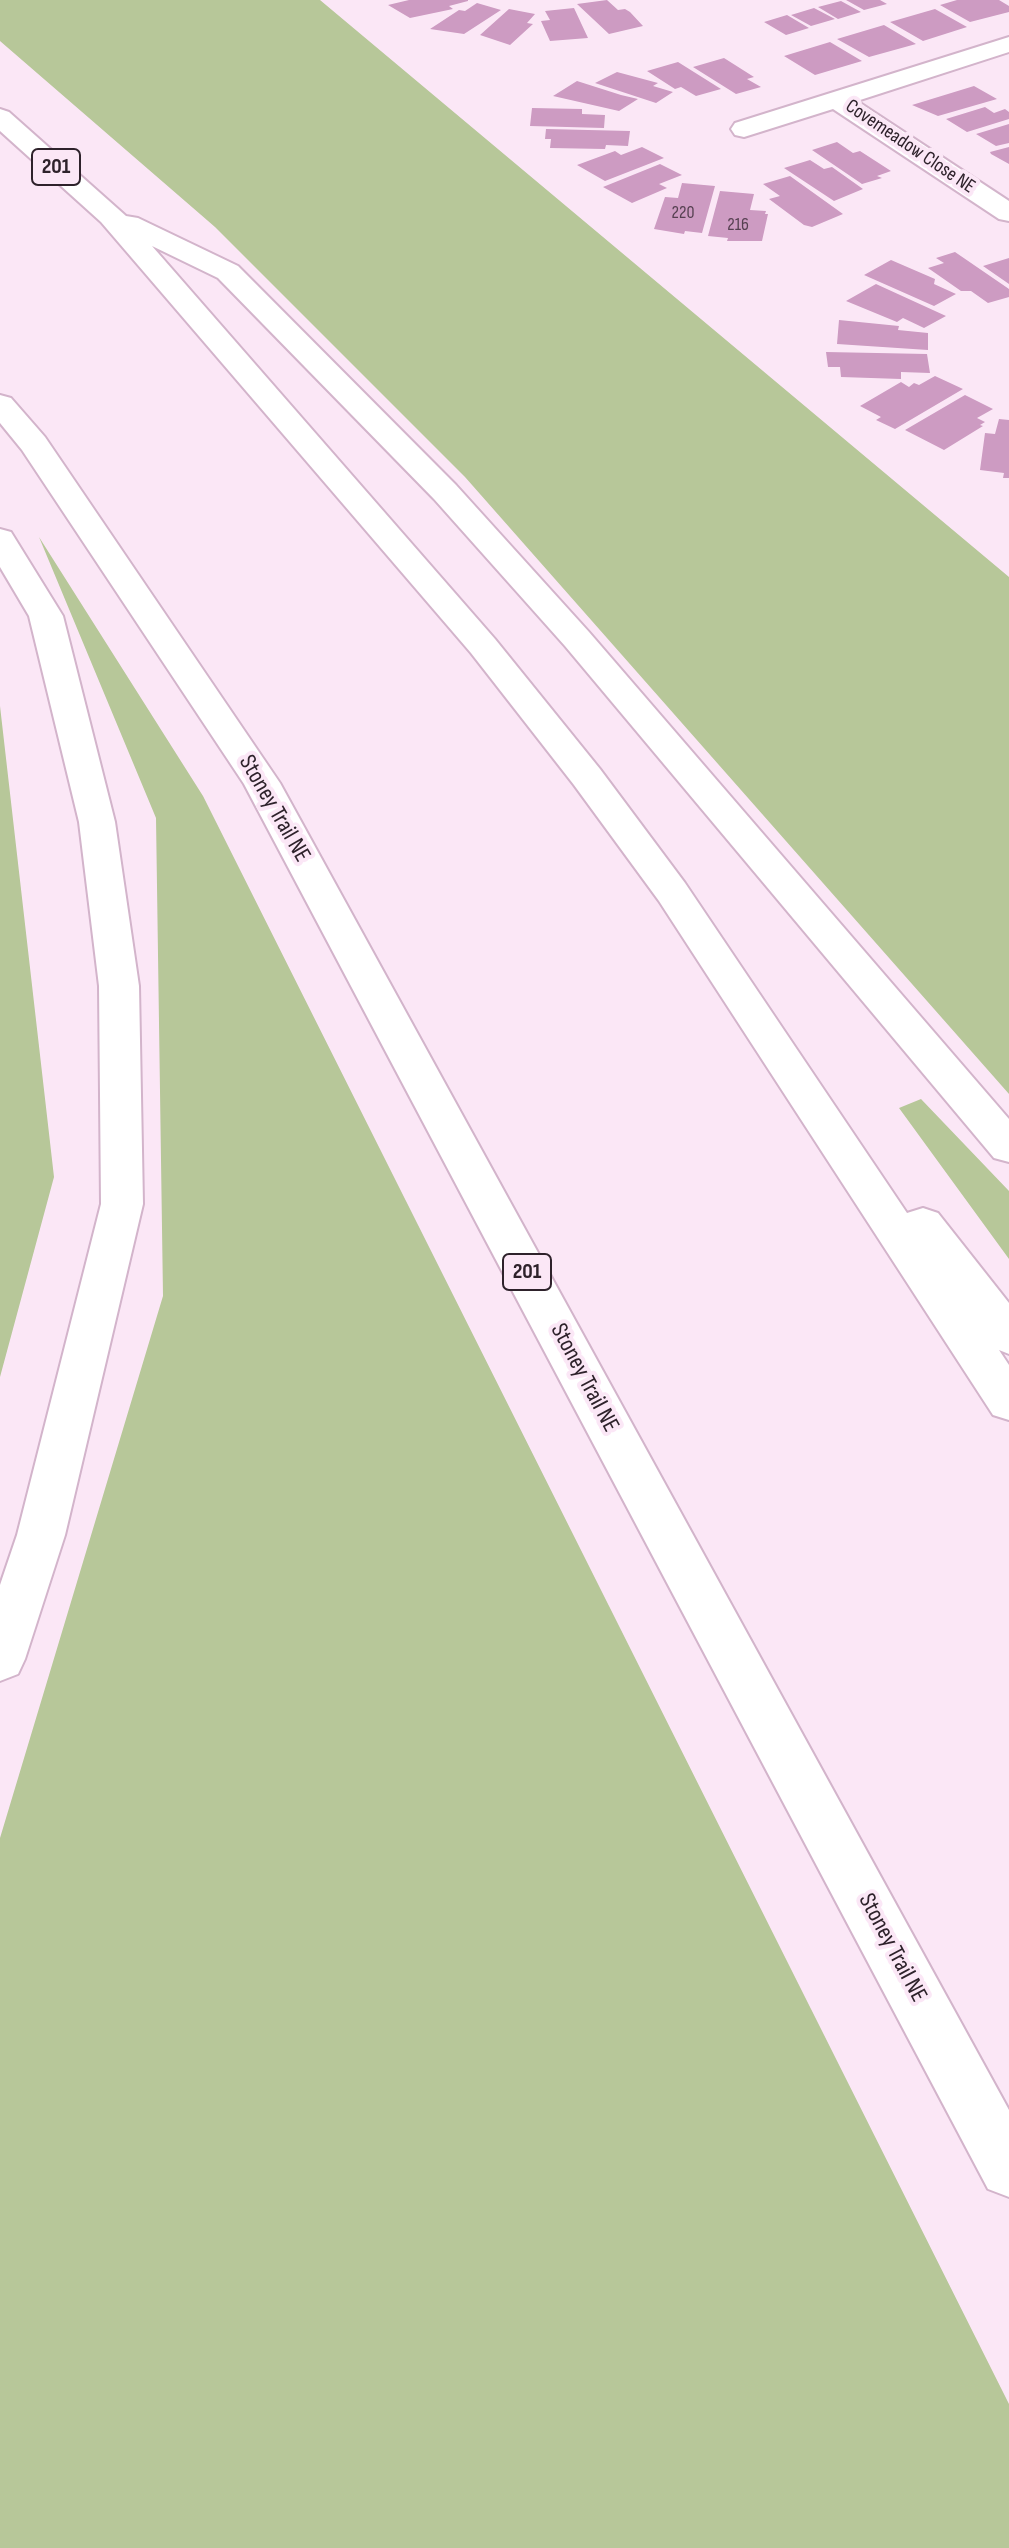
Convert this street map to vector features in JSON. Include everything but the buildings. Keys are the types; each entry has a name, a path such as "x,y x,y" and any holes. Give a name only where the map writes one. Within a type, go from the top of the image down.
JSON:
{"main road":[{"name":"Covemeadow Close NE","path":"839,101 1009,44"},
{"name":"Covemeadow Close NE","path":"839,101 1009,213"},
{"path":"744,129 839,101"},
{"name":"201","path":"0,117 111,216 483,646 587,777 672,892 1009,1402"},
{"path":"111,216 228,272 445,492 577,639 1009,1147"},
{"name":"Stoney Trail NE","path":"0,404 34,444 262,783 1009,2168"},
{"path":"0,539 46,616 97,822 119,986 122,1204 41,1535 0,1659"},
{"path":"672,892 1009,1336"}],"green space":[{"path":"0,0 320,0 1009,577 1009,1094 465,477 215,227 0,41"},
{"path":"39,537 203,796 1009,2404 1009,2548 0,2548 0,1838 163,1296 156,818"},
{"path":"0,706 54,1177 0,1377"},
{"path":"921,1099 1009,1191 1009,1259 899,1108"}]}
